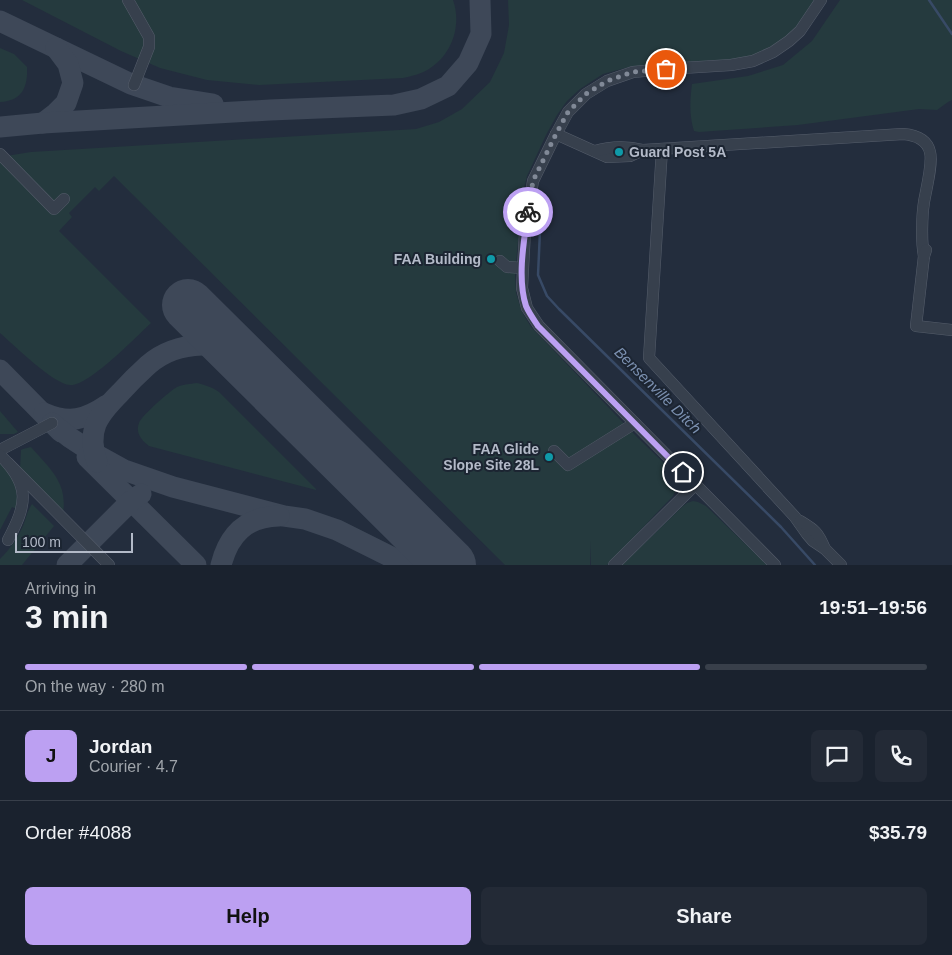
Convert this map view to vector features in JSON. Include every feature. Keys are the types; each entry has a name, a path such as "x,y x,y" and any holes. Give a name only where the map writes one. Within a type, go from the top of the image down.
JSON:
{"lane":[{"path":"128,0 150,37 149,47 134,85"},
{"path":"775,565 538,326 527,308 522,288 525,231 533,181 568,112 586,94 607,81 633,72 731,66 753,61 789,42 800,31 821,0"},
{"path":"556,134 607,157 630,156 643,150 903,134 919,137 930,152 927,191 924,202 922,246 924,256 916,326 952,330"},
{"path":"662,149 649,358 795,517 814,535 818,535 824,549 841,565"},
{"path":"0,154 54,209 64,199"},
{"path":"500,260 507,267 522,268"},
{"path":"0,450 52,423"},
{"path":"554,451 568,465 635,423"},
{"path":"4,459 19,478 23,490 19,515 8,540"},
{"path":"4,459 109,565"},
{"path":"614,565 695,484"},
{"path":"23,490 33,496 101,565"}],"green space":[{"path":"22,0 453,0 456,19 453,39 444,56 429,69 416,75 403,78 259,85 207,80 160,68 121,51"},
{"path":"508,0 814,0 790,34 763,52 740,59 629,67 603,74 580,89 567,101 546,135 527,176 522,196 515,275 516,293 522,312 531,327 672,471 678,485 673,496 607,565 591,565 590,541 590,565 505,565 114,176 99,191 95,187 69,213 72,217 59,231 151,323 100,370 78,383 70,385 63,383 44,371 0,333 0,157 31,152 416,129 439,122 462,109 490,82 504,53 509,25"},
{"path":"840,0 952,0 952,100 937,110 919,109 798,125 694,131 690,108 692,84 748,76 783,65 812,41"},
{"path":"0,48 14,54 27,67 27,74 25,87 22,92 14,99 0,102"},
{"path":"197,383 219,392 316,490 146,444 138,430 141,419 177,387"},
{"path":"0,411 18,432 14,434 0,434"},
{"path":"31,447 56,476 60,484 64,502 63,513 20,470 21,450"},
{"path":"0,460 12,477 16,489 17,509 12,507 0,530"},
{"path":"693,501 706,506 767,565 622,565 683,506"},
{"path":"32,504 54,526 22,565 0,565 0,559 18,535"}],"waterway":[{"name":"Bensenville Ditch","path":"929,0 952,34"},
{"name":"Bensenville Ditch","path":"541,209 538,275 547,296 781,527 815,565"}],"taxiway":[{"path":"0,127 270,110 394,105 421,99 448,86 468,63 481,34 480,0"},
{"path":"0,21 131,84 169,97 213,104"},
{"path":"43,123 66,103 73,83 68,64 56,48"},
{"path":"97,462 93,441 96,424 100,416 130,382 154,360 180,348 208,345 220,347 239,355"},
{"path":"0,370 61,432"},
{"path":"44,413 61,418 77,419 107,405"},
{"path":"52,423 95,454 124,470 173,487 284,516 305,519 337,530 407,565"},
{"path":"87,457 196,565"},
{"path":"67,565 131,501 141,494"},
{"path":"221,565 229,544 241,529 257,520 279,516"}],"runway":[{"path":"188,305 450,565"}],"way so far":[{"path":"528,212 533,181 568,112 586,94 607,81 633,72 666,69"}],"place":[{"name":"Guard Post 5A","path":"619,152"},
{"name":"FAA Building","path":"491,259"},
{"name":"FAA Glide Slope Site 28L","path":"549,457"}],"route":[{"path":"528,212 522,263 522,288 527,308 538,326 683,472"}]}
